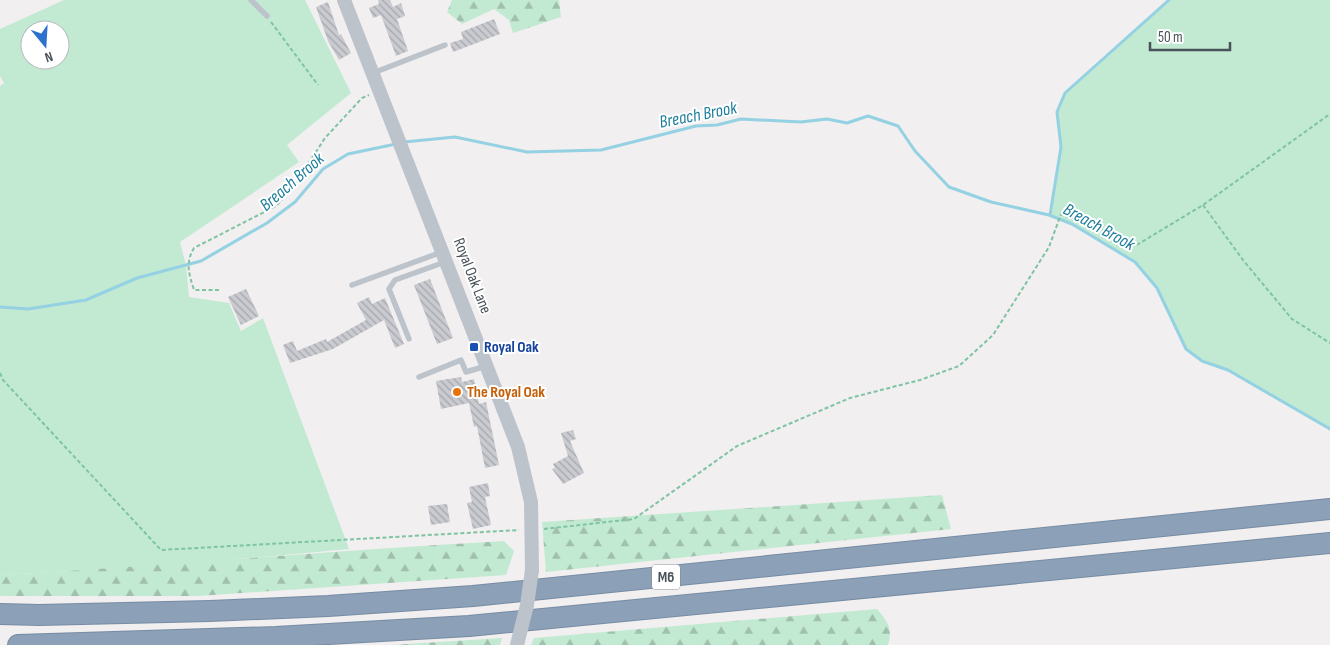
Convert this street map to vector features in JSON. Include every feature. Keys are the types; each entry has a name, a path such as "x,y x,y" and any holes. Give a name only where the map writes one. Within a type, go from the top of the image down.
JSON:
{"highway":[{"name":"M6","path":"0,614 39,615 210,611 328,606 473,596 1330,509"},
{"name":"M6","path":"18,645 276,637 469,626 1330,543"}],"street":[{"path":"344,0 380,90"},
{"name":"Royal Oak Lane","path":"380,90 446,256 524,466 533,530 532,570 527,605 517,645"}],"lane":[{"path":"251,0 267,16"},
{"path":"374,73 445,45"},
{"path":"352,285 446,256"},
{"path":"408,339 389,289 395,280 446,256"},
{"path":"419,377 461,360 466,372 488,366"}],"path":[{"path":"267,16 318,85"},
{"path":"219,290 194,290 189,274 188,259 194,248 276,206 291,190 325,138 362,98 380,90"},
{"path":"0,373 3,380 161,550 533,530 634,519 737,446 850,398 920,380 959,366 993,336 1049,247 1061,214 1116,235 1135,246 1203,204 1330,114"},
{"path":"1203,204 1244,260 1292,319 1330,344"}],"green space":[{"path":"64,0 305,0 351,93 287,145 299,162 180,242 186,265 189,297 229,303 241,331 263,318 349,549 175,565 0,575 0,86 4,83 0,76 0,29"},
{"path":"452,0 559,0 561,17 513,33 509,20 494,9 462,24 447,12"},
{"path":"1169,0 1330,0 1330,429 1228,370 1202,361 1186,349 1157,288 1135,262 1072,224 1049,215 1061,147 1057,112 1065,93"},
{"path":"942,495 951,529 546,572 542,522"},
{"path":"504,541 514,551 506,575 198,596 0,596 0,575"},
{"path":"877,609 890,630 888,645 531,645 534,638"},
{"path":"502,638 500,645 392,645"}],"building":[{"path":"378,0 390,0 393,7 401,3 405,16 397,19 408,51 396,56 381,15 373,18 369,8 379,4"},
{"path":"328,2 339,35 341,34 351,53 339,60 328,41 316,7"},
{"path":"494,19 500,34 453,52 450,43 463,39 461,32"},
{"path":"430,279 453,338 437,344 414,285"},
{"path":"246,289 259,316 241,325 228,297"},
{"path":"369,297 372,304 385,298 404,344 395,348 384,320 333,349 290,363 283,345 293,341 297,351 326,339 327,342 366,320 357,303"},
{"path":"461,377 462,382 474,379 479,404 486,402 499,465 485,468 477,426 474,427 469,403 441,409 436,381"},
{"path":"573,430 576,439 570,441 584,473 563,484 552,469 555,468 553,464 568,456 561,433"},
{"path":"488,483 490,496 485,497 491,525 473,529 467,503 472,502 469,487"},
{"path":"447,504 450,522 431,525 428,506"}],"waterway":[{"path":"1050,215 1061,147 1057,112 1065,93 1169,0"},
{"name":"Breach Brook","path":"404,142 455,137 527,152 601,150 696,126 717,125 741,119 801,122 827,119 847,123 868,116 898,126 915,151 949,187 991,202 1049,215 1072,224 1135,262 1157,288 1186,349 1202,361 1228,370 1330,429"},
{"name":"Breach Brook","path":"0,307 28,309 86,300 137,278 201,261 267,223 295,202 323,169 348,154 396,144"}],"place":[{"name":"Royal Oak","path":"474,347"},
{"name":"The Royal Oak","path":"457,392"}]}
